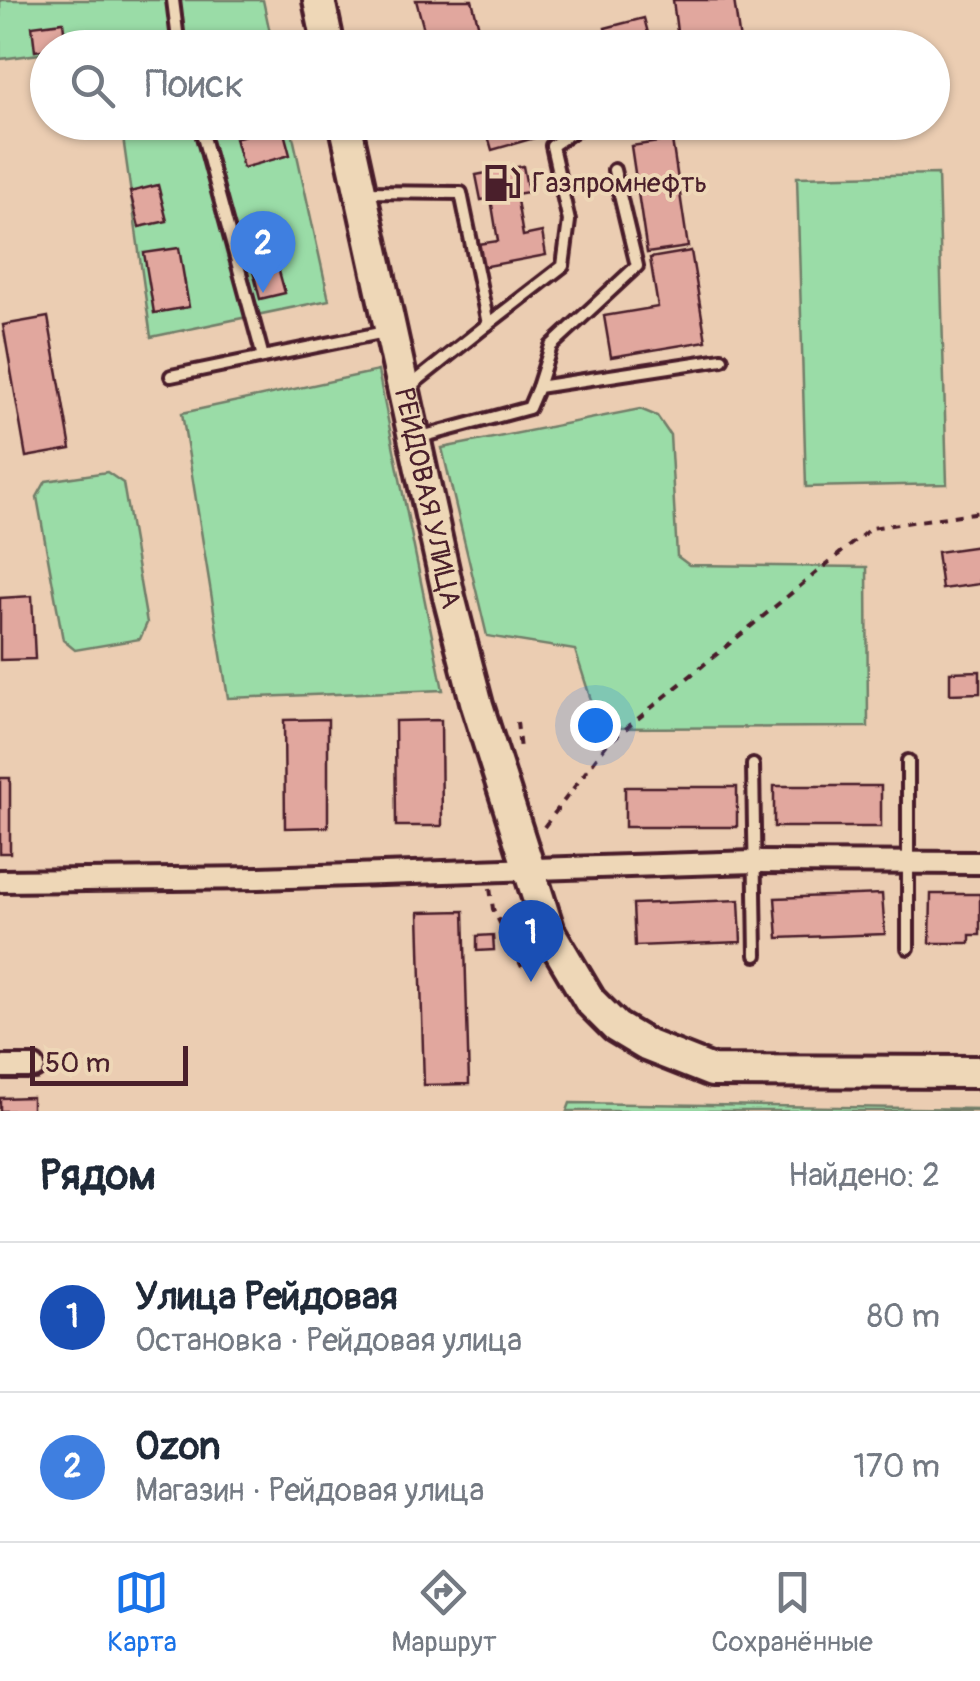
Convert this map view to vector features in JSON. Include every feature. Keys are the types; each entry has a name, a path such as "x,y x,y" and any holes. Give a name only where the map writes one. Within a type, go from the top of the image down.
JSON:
{"main road":[{"path":"319,0 325,30"},
{"name":"РЕЙДОВАЯ УЛИЦА","path":"349,140 472,687 550,932 590,1001 616,1027 676,1060 712,1072 980,1072"}],"street":[{"path":"0,882 754,862 980,862"},
{"path":"0,1067 34,1066"}],"lane":[{"path":"173,0 177,30"},
{"path":"204,140 263,357"},
{"path":"404,390 563,266 569,221 552,146 561,140"},
{"path":"416,438 529,408 551,346 637,266 614,170"},
{"path":"361,192 461,193 488,324"},
{"path":"171,376 391,331"},
{"path":"538,387 722,358"},
{"path":"908,761 908,948"},
{"path":"753,765 756,955"}],"path":[{"path":"538,835 607,744 871,528 980,512"}],"green space":[{"path":"0,0 263,0 269,30 30,30 30,55 0,59"},
{"path":"123,140 294,140 329,300 151,337"},
{"path":"938,174 947,484 806,487 797,177"},
{"path":"378,371 443,690 228,698 182,413"},
{"path":"640,409 657,416 670,435 677,556 689,565 867,567 868,727 600,728 575,650 487,636 442,448"},
{"path":"107,472 123,483 147,623 140,639 75,650 63,640 37,497 46,481"},
{"path":"570,1103 980,1109 980,1111 567,1111"}],"building":[{"path":"416,0 472,0 480,30 424,30"},
{"path":"673,0 734,0 738,30 677,30"},
{"path":"644,18 647,30 606,30"},
{"path":"63,22 64,30 32,30 32,26"},
{"path":"236,140 286,140 290,155 243,168"},
{"path":"489,140 527,140 492,150"},
{"path":"672,140 688,247 647,253 631,146"},
{"name":"Газпромнефть","path":"523,166 528,192 481,200 476,175"},
{"path":"158,185 167,221 139,227 130,192"},
{"path":"516,194 523,236 542,232 546,255 482,267 478,244 498,241 491,199"},
{"path":"179,248 189,307 154,313 144,253"},
{"path":"691,251 706,341 611,357 604,316 658,307 650,258"},
{"path":"277,264 285,293 260,299 253,271"},
{"path":"48,317 71,449 26,457 3,325"},
{"path":"980,546 980,584 942,589 937,552"},
{"path":"32,596 35,659 0,660 0,598"},
{"path":"980,671 980,693 950,694 950,672"},
{"path":"328,719 328,827 285,828 284,720"},
{"path":"441,720 442,826 396,826 395,721"},
{"path":"0,778 10,778 10,853 0,853"},
{"path":"774,786 881,786 881,827 774,827"},
{"path":"625,787 737,787 737,827 625,827"},
{"path":"882,894 885,934 778,938 775,898"},
{"path":"931,894 980,894 980,935 970,935 970,943 930,943"},
{"path":"739,900 741,942 635,946 633,904"},
{"path":"464,911 469,1084 424,1085 419,912"},
{"path":"493,935 494,950 477,951 477,936"},
{"path":"32,1097 32,1111 0,1111 0,1098"}],"place":[{"name":"Газпромнефть","path":"502,183"},
{"name":"Ozon","path":"263,293"},
{"name":"Улица Рейдовая","path":"531,982"}]}
